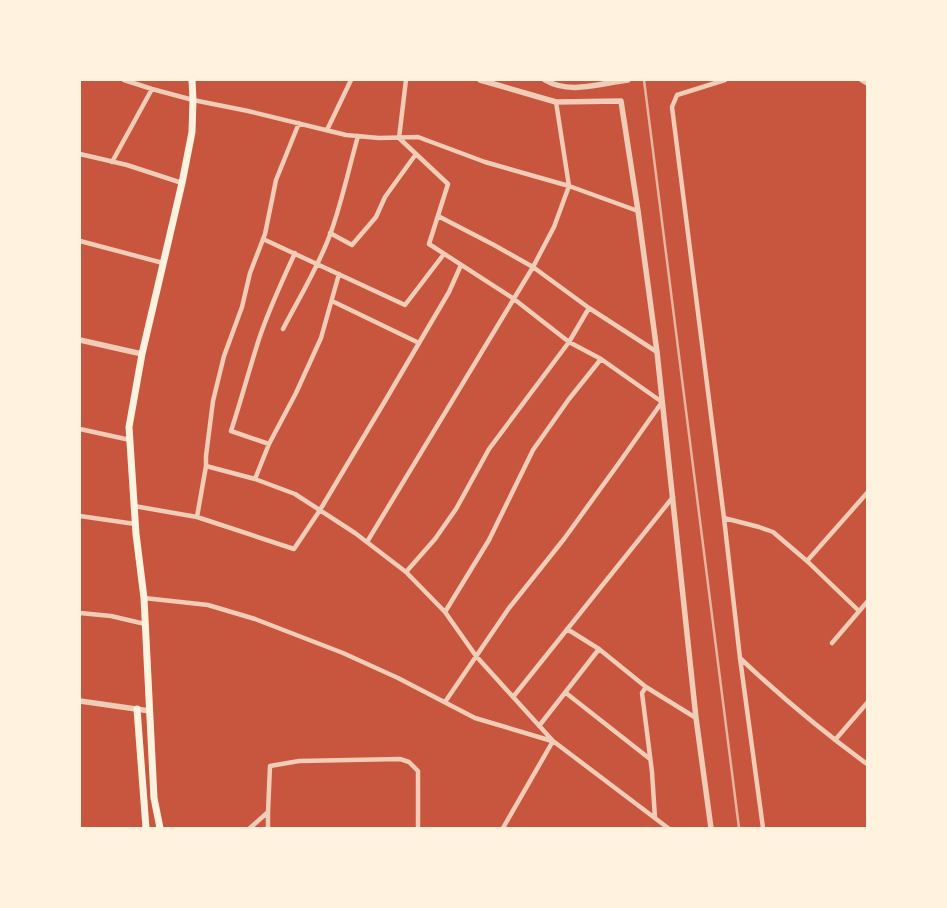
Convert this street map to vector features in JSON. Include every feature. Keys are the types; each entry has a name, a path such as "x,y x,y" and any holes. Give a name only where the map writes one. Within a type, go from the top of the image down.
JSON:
{"main road":[{"path":"160,828 154,798 144,598 134,506 129,427 142,354 192,132 192,80"},
{"path":"136,709 146,828"}],"street":[{"path":"124,80 152,90 346,135 379,138 418,137 485,162 569,186 638,211"},
{"path":"327,130 350,80"},
{"path":"399,138 406,80"},
{"path":"480,80 556,102 622,101 657,352 696,718 711,828"},
{"path":"545,80 555,85 576,88 628,80"},
{"path":"726,80 677,95 672,107 740,658 764,828"},
{"path":"862,80 867,84"},
{"path":"112,162 152,90"},
{"path":"366,542 514,299 554,227 569,186 556,102"},
{"path":"197,517 206,466 213,401 224,356 242,307 250,273 263,239 276,180 299,123"},
{"path":"283,329 317,264 330,233 345,187 358,136"},
{"path":"399,138 448,184 429,244 514,299 569,342 601,359 662,402"},
{"path":"80,154 182,183"},
{"path":"330,233 352,245 376,217 385,197 416,154"},
{"path":"438,216 494,244 533,267 589,308 657,352"},
{"path":"263,239 405,305 444,254"},
{"path":"80,241 163,263"},
{"path":"269,444 230,431 259,338 275,295 295,253"},
{"path":"134,506 197,517 294,548 320,510 449,292 461,264"},
{"path":"255,479 269,444 296,393 321,338 339,274"},
{"path":"332,301 419,342"},
{"path":"406,572 435,539 456,509 489,449 569,342 589,308"},
{"path":"80,340 142,354"},
{"path":"445,612 489,540 533,450 569,399 601,359"},
{"path":"444,702 509,608 564,539 662,402"},
{"path":"80,429 130,440"},
{"path":"206,466 255,479 295,494 355,533 406,572 445,612 476,656 553,741 668,828"},
{"path":"807,561 867,493"},
{"path":"513,697 673,497"},
{"path":"80,516 136,524"},
{"path":"724,518 759,526 773,532 807,561 859,611"},
{"path":"144,598 208,605 255,619 343,653 398,678 475,718 553,741"},
{"path":"832,643 867,602"},
{"path":"80,613 111,616 145,624"},
{"path":"567,629 599,649 646,687 696,718"},
{"path":"539,726 599,649"},
{"path":"740,658 772,688 867,764"},
{"path":"646,687 642,693 655,818"},
{"path":"566,692 650,759"},
{"path":"80,700 150,711"},
{"path":"835,740 867,703"},
{"path":"503,828 553,741"},
{"path":"268,828 270,766 299,761 400,759 409,762 418,772 418,828"},
{"path":"250,828 268,812"}],"railway":[{"path":"644,80 739,828"}]}
